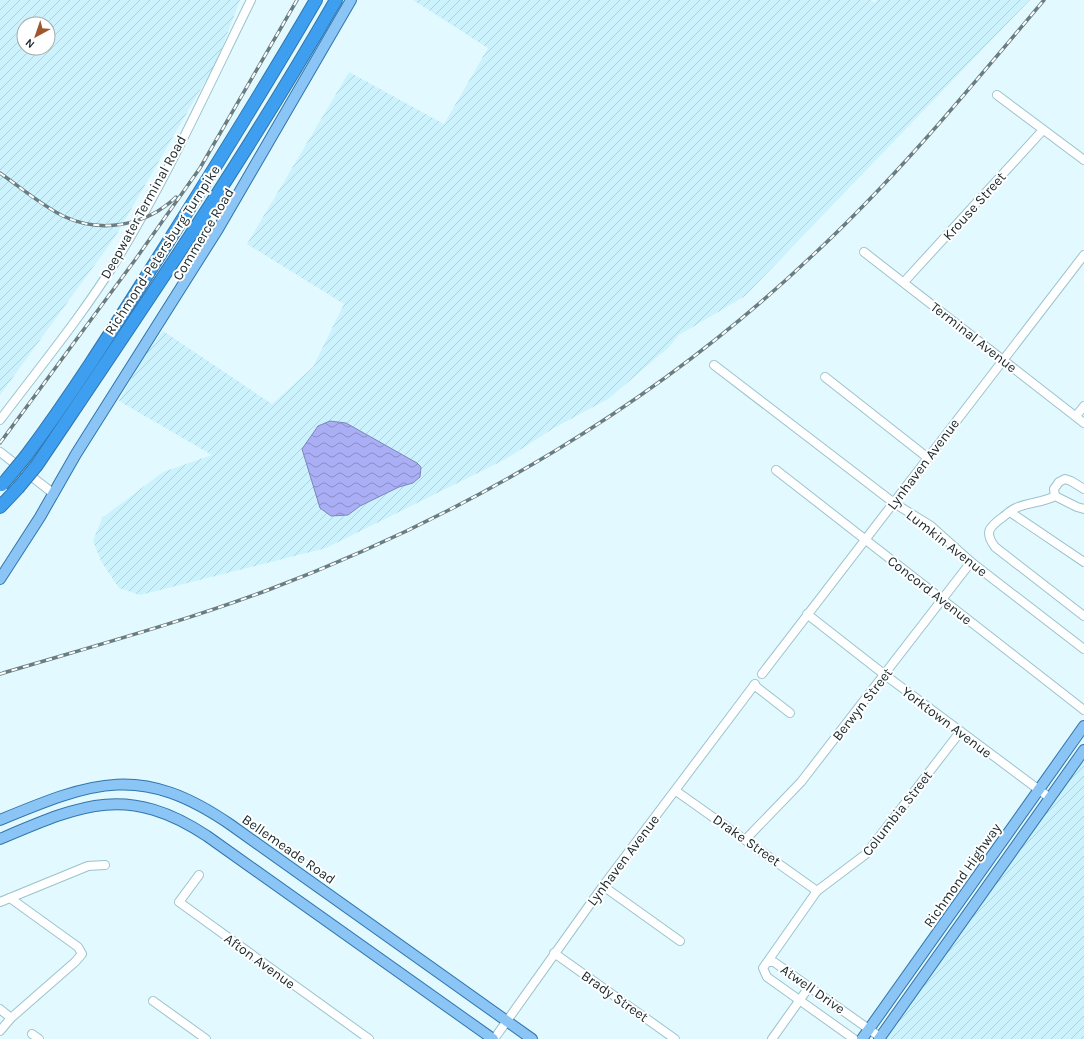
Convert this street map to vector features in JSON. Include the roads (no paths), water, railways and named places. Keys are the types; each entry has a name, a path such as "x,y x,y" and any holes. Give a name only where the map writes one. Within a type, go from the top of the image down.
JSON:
{"highway":[{"name":"Richmond-Petersburg Turnpike","path":"1,486 60,411 132,300 259,99 316,0"},
{"name":"Richmond-Petersburg Turnpike","path":"0,507 37,465 179,252 307,51 336,0"}],"main road":[{"name":"Commerce Road","path":"0,579 54,494 76,454 222,223 351,0"},
{"name":"Commerce Road","path":"64,477 77,462 198,271 356,0"},
{"name":"Richmond Highway","path":"862,1039 1084,726"},
{"name":"Richmond Highway","path":"880,1038 1084,750"},
{"name":"Bellemeade Road","path":"0,820 64,794 96,786 141,786 163,790 184,797 204,807 532,1039"},
{"path":"0,839 63,813 95,806 116,804 138,806 169,815 206,836 493,1039"}],"street":[{"name":"Deepwater Terminal Road","path":"0,420 116,262 170,163 251,0"},
{"path":"997,95 1084,160"},
{"name":"Krouse Street","path":"904,282 1043,130"},
{"name":"Terminal Avenue","path":"864,252 1004,359 1084,423"},
{"name":"Lynhaven Avenue","path":"762,674 1084,255"},
{"name":"Lumkin Avenue","path":"714,365 894,503 931,526 971,562 1084,649"},
{"path":"826,377 928,458"},
{"path":"1076,416 1084,406"},
{"path":"0,452 54,494"},
{"name":"Concord Avenue","path":"776,470 942,601 1084,710"},
{"path":"1055,496 1054,489 1058,482 1065,479 1084,489"},
{"path":"1055,496 1084,509"},
{"path":"1055,496 1046,501 1016,508 1010,512 990,529 990,540 995,547 1084,616"},
{"path":"1010,512 1084,562"},
{"name":"Berwyn Street","path":"746,839 801,782 971,562"},
{"name":"Yorktown Avenue","path":"807,614 960,732 1038,791 1050,798"},
{"name":"Lynhaven Avenue","path":"493,1039 603,886 676,791 755,684 790,713"},
{"name":"Columbia Street","path":"768,962 817,891 866,854 960,732"},
{"name":"Drake Street","path":"676,791 746,839 817,891"},
{"path":"0,902 88,866 105,865"},
{"name":"Afton Avenue","path":"199,875 179,902 369,1039"},
{"path":"603,886 680,941"},
{"path":"0,1031 11,1018 75,962 82,954 78,947 10,898"},
{"name":"Brady Street","path":"554,953 676,1039"},
{"name":"Atwell Drive","path":"854,1039 765,975 763,968 768,962 774,962 880,1038"},
{"path":"772,1039 809,987"},
{"path":"153,1001 206,1039"},
{"path":"0,1009 11,1018"}],"water":[{"path":"330,421 346,423 417,463 421,467 420,477 413,483 399,487 360,506 348,515 331,516 320,508 302,449 318,426"}],"railway":[{"path":"0,443 135,260 200,168 297,0"},
{"path":"0,674 202,613 268,590 343,560 488,490 557,450 625,406 690,359 753,309 813,255 874,195 932,131 1044,0"},
{"path":"0,173 55,212 78,222 92,225 108,226 137,221 151,215 176,197"}]}
